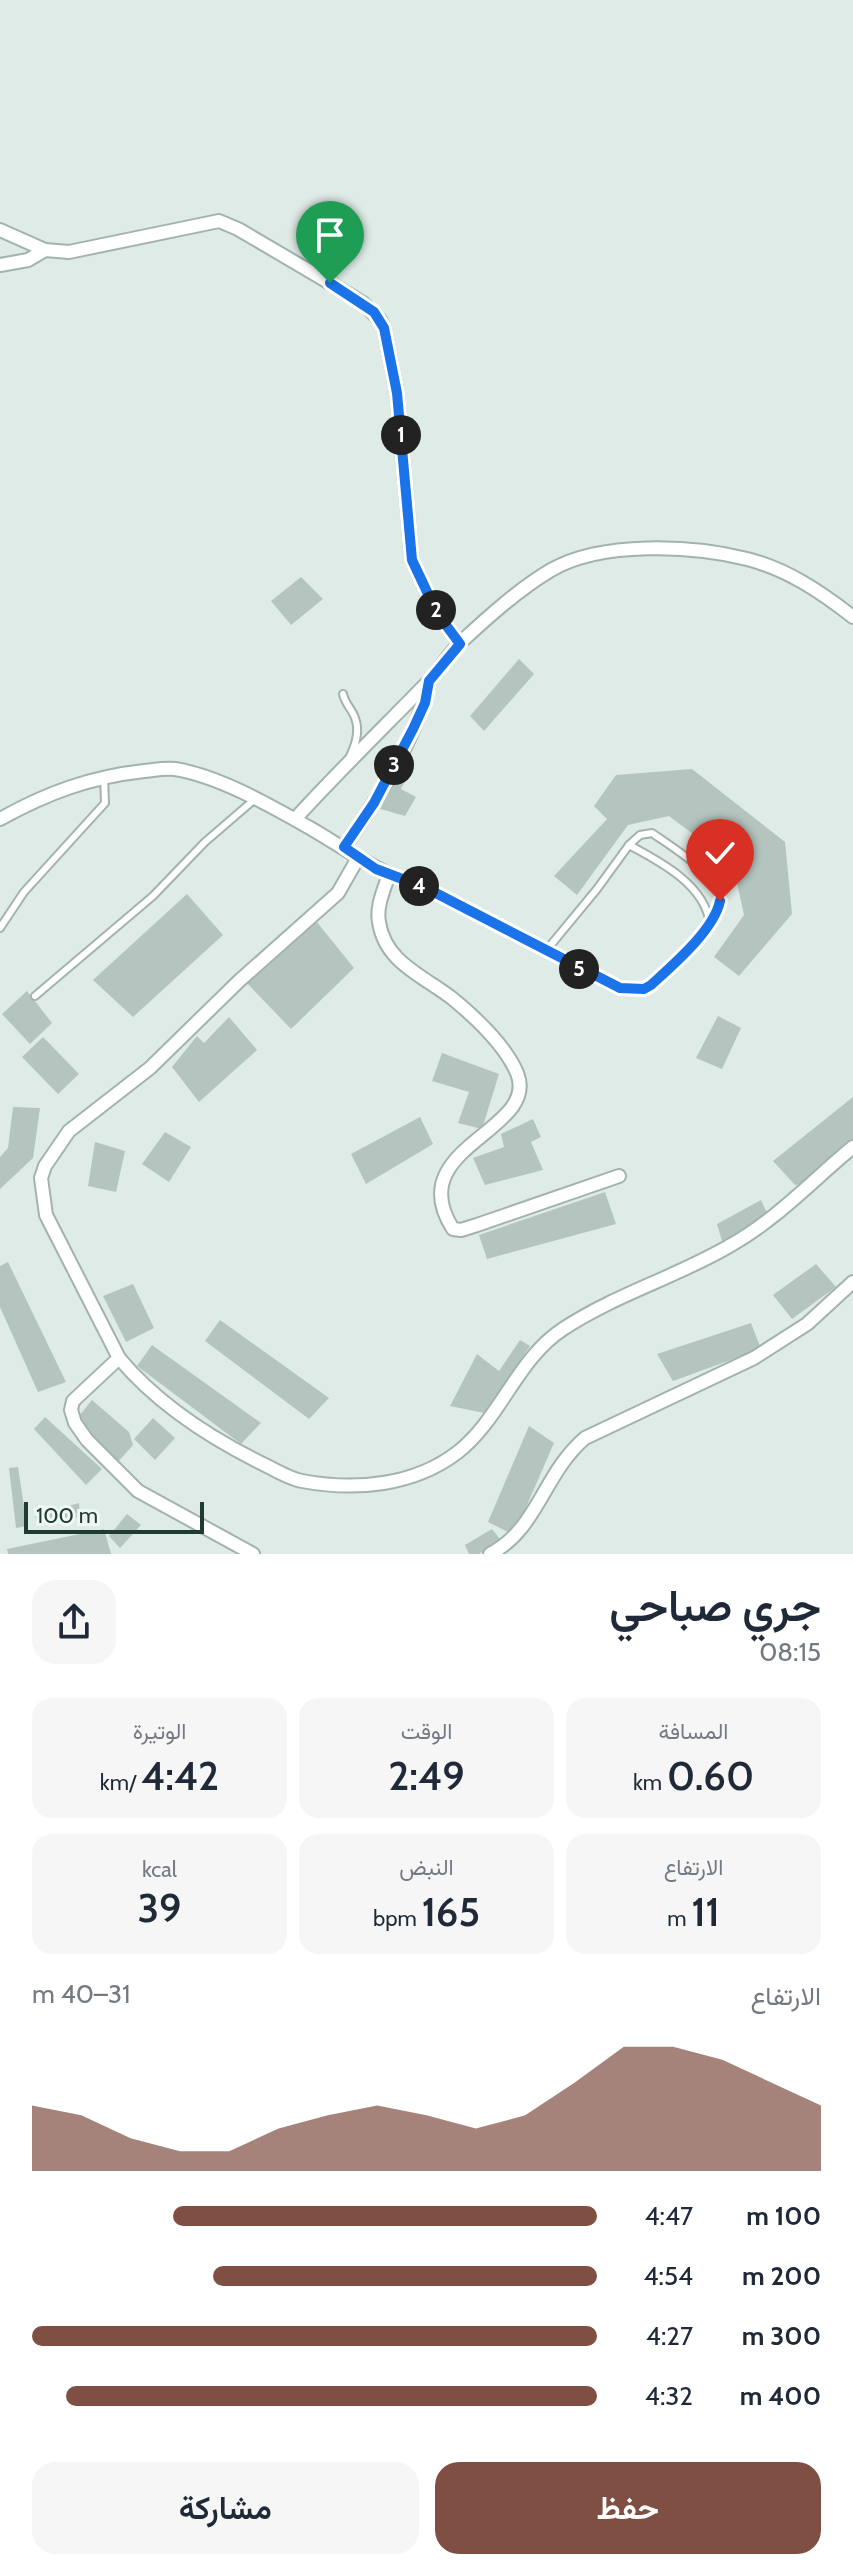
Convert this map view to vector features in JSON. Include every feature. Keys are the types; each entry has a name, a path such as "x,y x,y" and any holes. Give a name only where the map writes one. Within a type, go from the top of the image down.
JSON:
{"street":[{"path":"0,230 45,250 69,252 219,221 330,283 374,312 384,328 397,393 412,560 437,613 460,644"},
{"path":"0,265 28,260 45,250"},
{"path":"295,819 429,681 460,644 527,586 553,569 583,557 609,551 677,550 747,559 804,583 853,617"},
{"path":"344,847 374,803 413,729 425,703 429,681"},
{"path":"0,819 81,782 104,776 173,769 219,782 344,847 389,874 378,912 387,948 396,959 455,1000 497,1042 513,1064 520,1081 521,1092 516,1100 444,1173 440,1198 453,1229 477,1225 619,1176"},
{"path":"358,858 338,893 239,981 150,1068 69,1131 45,1166 41,1178 46,1215 119,1358 133,1376 172,1410 237,1452 299,1481 343,1485 387,1483 437,1465 476,1435 520,1373 562,1329 731,1245 784,1208 853,1147"},
{"path":"490,1554 509,1544 519,1534 553,1474 585,1438 754,1358 807,1324 853,1282"},
{"path":"119,1358 73,1401 71,1410 75,1423 138,1491 253,1554"}],"lane":[{"path":"343,694 355,718 358,739 347,763"},
{"path":"0,928 24,892 105,803 104,776"},
{"path":"35,996 153,896 205,842 255,799"},
{"path":"389,874 426,888 545,952 620,988 644,989 673,964 710,924 720,901 718,890 709,877 652,833 640,835 545,952"},
{"path":"629,845 652,857 699,894 710,924"}],"building":[{"path":"301,577 323,599 291,625 271,601"},
{"path":"519,659 534,674 484,731 470,716"},
{"path":"402,759 413,764 401,789 416,797 405,816 377,808"},
{"path":"692,769 785,842 792,914 739,976 714,957 744,915 733,864 669,816 628,825 577,895 554,876 607,819 594,806 616,775"},
{"path":"187,894 223,935 133,1017 93,980"},
{"path":"316,921 354,968 291,1029 245,981"},
{"path":"27,991 52,1023 30,1044 2,1014"},
{"path":"718,1016 741,1028 722,1069 696,1058"},
{"path":"229,1017 257,1050 199,1102 172,1067 197,1036 204,1043"},
{"path":"43,1037 79,1074 58,1094 22,1057"},
{"path":"442,1053 499,1074 482,1129 458,1123 469,1092 432,1081"},
{"path":"853,1097 853,1143 806,1183 795,1185 773,1161"},
{"path":"13,1107 40,1108 33,1158 0,1189 0,1157 8,1148"},
{"path":"420,1117 433,1144 366,1184 351,1154"},
{"path":"533,1119 541,1137 531,1142 543,1170 485,1185 473,1158 504,1147 501,1134"},
{"path":"165,1132 191,1147 169,1182 142,1164"},
{"path":"95,1142 125,1151 116,1192 88,1186"},
{"path":"605,1192 616,1224 487,1259 479,1235"},
{"path":"761,1200 768,1215 722,1241 717,1224"},
{"path":"8,1262 66,1382 38,1392 0,1307 0,1266"},
{"path":"816,1264 836,1287 792,1319 773,1295"},
{"path":"133,1284 154,1328 126,1342 103,1296"},
{"path":"220,1320 329,1398 309,1419 205,1341"},
{"path":"751,1323 761,1349 673,1381 657,1354"},
{"path":"520,1340 530,1346 484,1413 450,1406 477,1354 499,1371"},
{"path":"152,1345 261,1423 241,1444 137,1366"},
{"path":"92,1400 129,1432 133,1445 117,1463 75,1421"},
{"path":"45,1417 102,1469 86,1485 34,1429"},
{"path":"153,1418 175,1438 155,1460 134,1439"},
{"path":"529,1426 554,1443 514,1535 488,1522"},
{"path":"18,1467 27,1526 16,1528 9,1468"},
{"path":"79,1503 80,1517 38,1525 35,1516"},
{"path":"127,1514 141,1525 120,1548 109,1536"},
{"path":"104,1529 111,1554 8,1554 7,1549"},
{"path":"492,1529 500,1539 479,1554 469,1554 465,1545"}],"route":[{"path":"330,283 374,312 384,328 397,393 412,560 437,613 460,644 429,681 425,703 413,729 374,803 344,847 376,869 426,888 620,988 644,989 651,985 710,924 720,901"}]}
